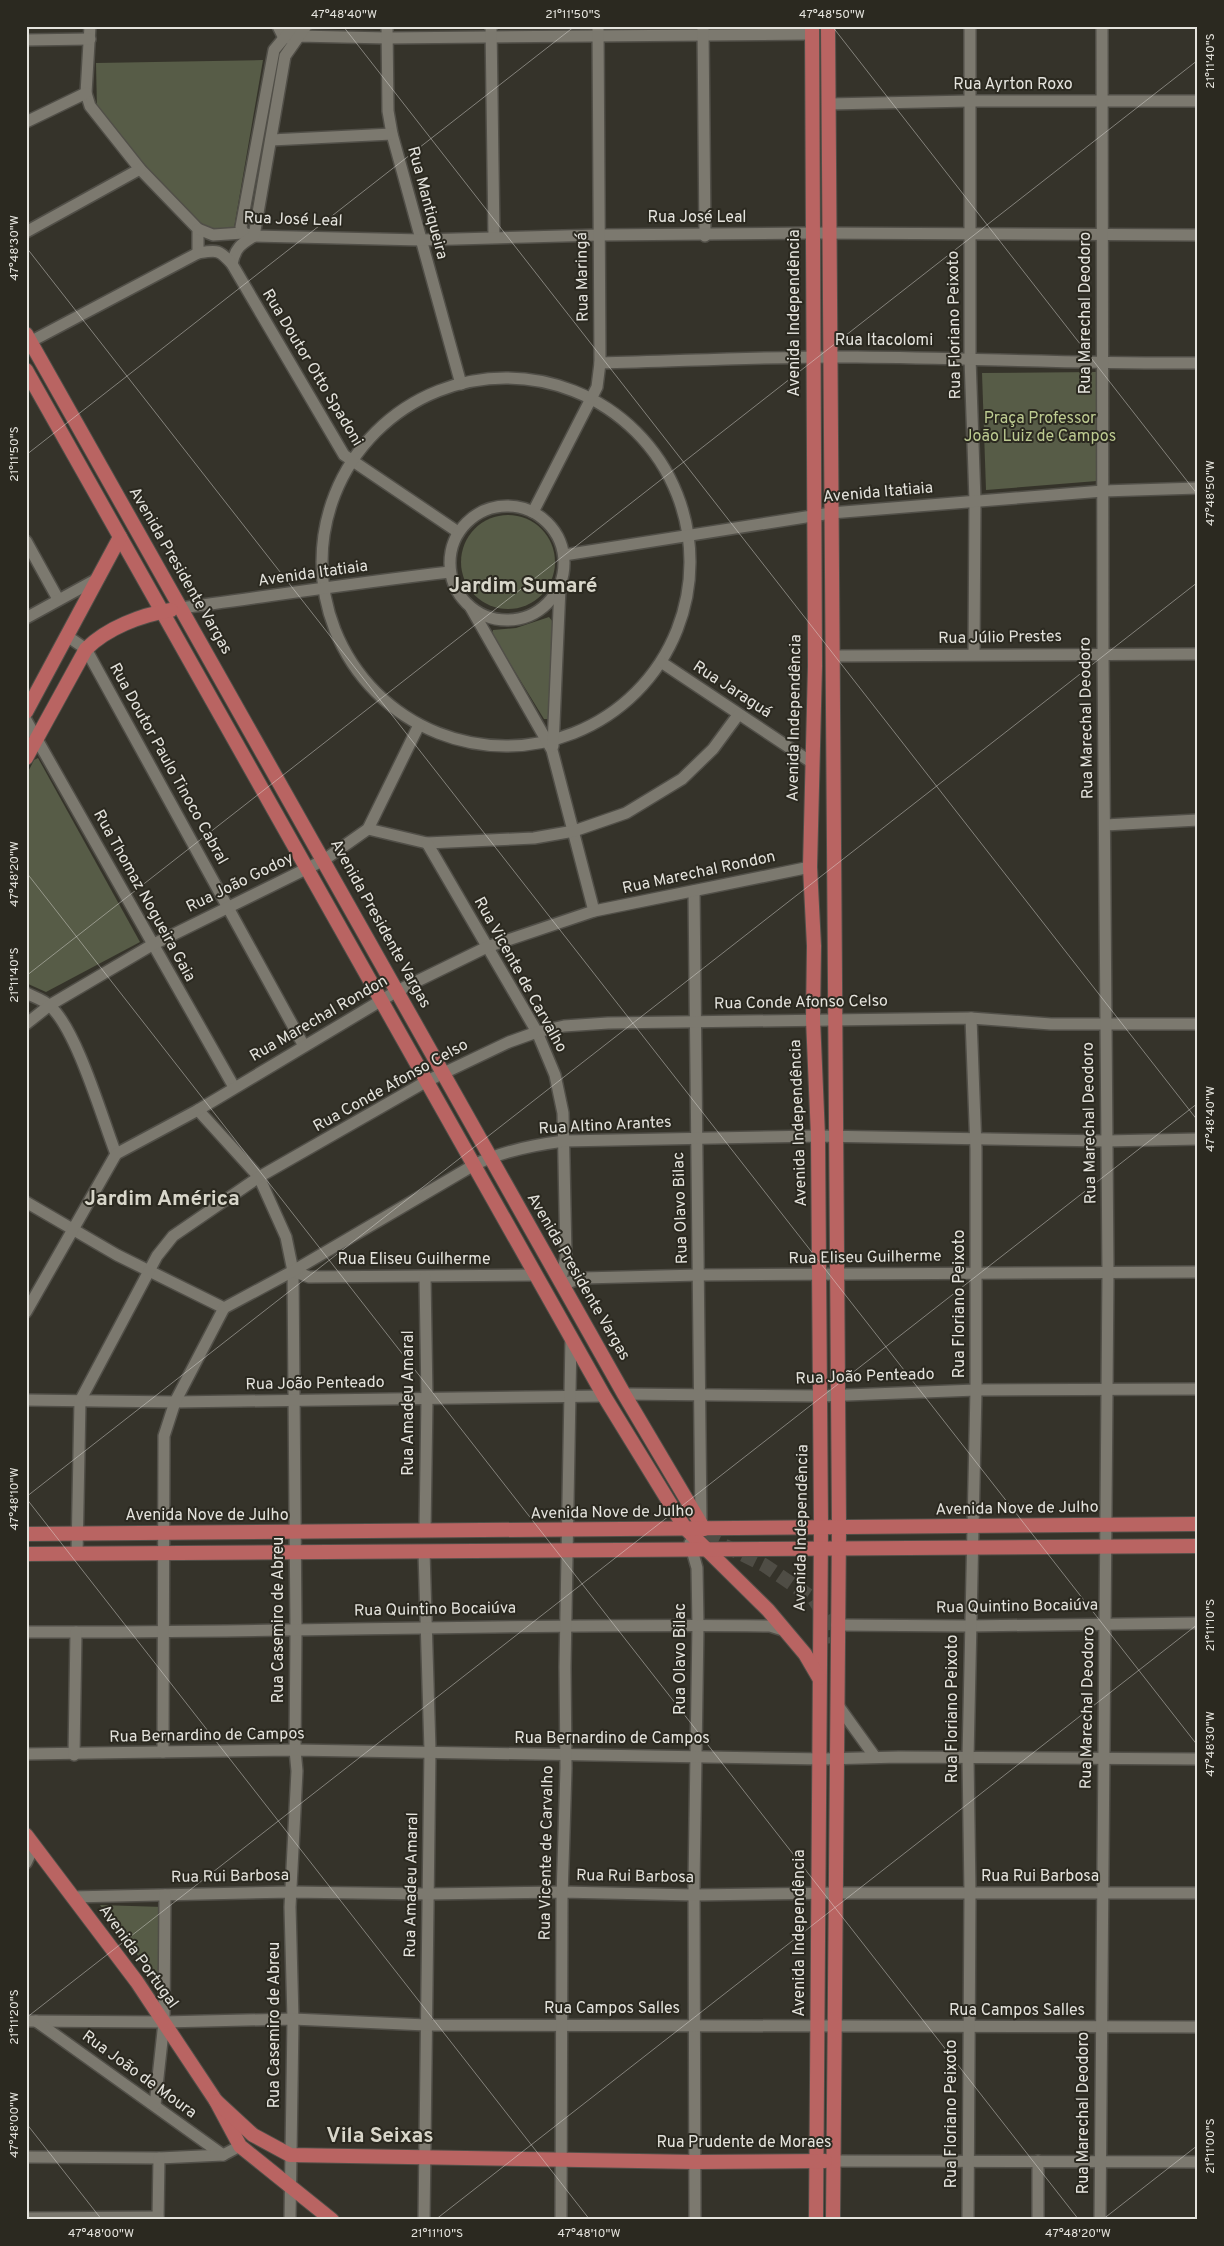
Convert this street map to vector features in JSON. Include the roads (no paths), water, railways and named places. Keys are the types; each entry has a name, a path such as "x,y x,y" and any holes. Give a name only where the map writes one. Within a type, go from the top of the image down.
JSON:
{"main road":[{"path":"828,26 839,1528 833,2220"},
{"name":"Avenida Independência","path":"812,30 812,358 815,666 811,762 810,867 814,946 813,1019 818,1136 821,1396 816,2220"},
{"name":"Avenida Presidente Vargas","path":"27,340 324,860 624,1394 703,1527"},
{"path":"26,370 604,1396 685,1528 786,1631 805,1654 820,1679"},
{"path":"26,712 120,537"},
{"path":"26,758 86,649 100,636 117,627 162,611 181,608"},
{"path":"562,1282 572,1318 667,1486"},
{"name":"Avenida Nove de Julho","path":"26,1534 295,1533 424,1530 567,1531 703,1527 839,1528 1198,1524"},
{"path":"26,1554 295,1554 568,1550 1198,1546"},
{"path":"832,1643 830,1748 836,1759"},
{"name":"Avenida Portugal","path":"28,1838 137,1982 216,2101 240,2146"},
{"name":"Avenida Portugal","path":"216,2101 252,2135 290,2155"},
{"path":"252,2135 240,2146 332,2220"},
{"name":"Rua Prudente de Moraes","path":"290,2155 560,2158 695,2162 834,2161"}],"street":[{"path":"90,26 86,93 90,106 140,169 198,229 198,253"},
{"path":"278,26 284,38"},
{"path":"248,234 241,227 274,50 284,38 306,26"},
{"name":"Rua Mantiqueira","path":"386,26 388,111 392,134 460,384"},
{"name":"Rua Floriano Peixoto","path":"970,26 970,358 975,501 974,654"},
{"name":"Rua Marechal Deodoro","path":"1100,2220 1102,1893 1108,1547 1108,1273 1100,101 1102,26"},
{"path":"703,30 705,236"},
{"path":"296,31 387,38 491,31 812,30"},
{"path":"232,264 235,251 248,234 271,140 285,56 296,31"},
{"path":"491,31 494,236"},
{"name":"Rua Maringá","path":"534,512 597,387 600,363 598,31"},
{"path":"26,40 90,39"},
{"path":"26,122 86,93"},
{"name":"Rua Ayrton Roxo","path":"829,104 970,101 1198,101"},
{"path":"271,140 392,134"},
{"path":"26,232 140,169"},
{"name":"Rua José Leal","path":"198,229 214,235 248,234 421,240 494,236 705,236 812,233 971,232 1102,236 1198,235"},
{"path":"27,340 198,253 215,250 223,254 232,264"},
{"name":"Rua Doutor Otto Spadoni","path":"232,264 344,455 352,463 458,532"},
{"name":"Rua Itacolomi","path":"600,363 830,357 970,358 1102,364 1198,364"},
{"path":"505,378 549,383 591,398 620,417 646,441 666,469 680,500 689,534 690,578 683,613 674,638 661,662 625,702 596,723 551,744 514,746 481,744 449,737 419,725 384,699 365,681 345,652 332,621 324,587 322,561 326,527 339,486 352,463 368,441 388,422 410,406 435,393 460,384 505,378"},
{"name":"Avenida Itatiaia","path":"564,555 831,513 1103,491 1198,488"},
{"path":"551,744 560,586 564,570 564,555 554,530 534,512 517,506 500,506 484,510 470,519 458,532 451,551 450,572 457,592 472,608 551,744 594,911"},
{"path":"26,541 58,599"},
{"name":"Avenida Itatiaia","path":"181,608 324,587 450,572"},
{"path":"26,618 99,578"},
{"path":"472,608 487,617 504,620 521,619 537,612 550,600 560,586"},
{"name":"Rua Doutor Paulo Tinoco Cabral","path":"67,636 86,649 304,1046"},
{"name":"Rua Júlio Prestes","path":"833,656 1103,653 1198,654"},
{"name":"Rua Jaraguá","path":"661,662 811,762"},
{"path":"368,829 427,843 534,838 574,830 626,813 682,780 713,749 738,715"},
{"name":"Rua Thomaz Nogueira Gaia","path":"26,720 234,1087"},
{"name":"Rua João Godoy","path":"26,1024 50,1005 152,945 324,860 368,829 419,725"},
{"path":"1105,825 1198,820"},
{"name":"Rua Vicente de Carvalho","path":"427,843 536,1032 555,1074 563,1113 564,1141 566,1257 562,1282"},
{"name":"Rua Marechal Rondon","path":"116,1154 198,1110 397,991 487,947 594,911 810,867"},
{"name":"Rua Olavo Bilac","path":"694,891 696,1139 703,1527"},
{"path":"26,993 50,1005 64,1023 74,1042 116,1154 26,1312"},
{"name":"Rua Conde Afonso Celso","path":"78,1554 80,1400 158,1256 173,1236 259,1177 427,1081 509,1042 536,1032 582,1024 835,1018 971,1018 1051,1024 1198,1024"},
{"name":"Rua Floriano Peixoto","path":"968,2220 969,1626 976,1390 976,1139 971,1018"},
{"name":"Rua Casemiro de Abreu","path":"198,1110 259,1177 286,1237 293,1271 295,1750 297,1771 291,1892 293,2019 290,2220"},
{"name":"Rua Altino Arantes","path":"224,1308 293,1271 474,1165 490,1157 534,1145 564,1141 818,1136 1106,1141 1198,1139"},
{"path":"26,1202 117,1255 224,1308 175,1402 164,1436 163,1752"},
{"path":"308,1262 310,1277"},
{"name":"Rua Eliseu Guilherme","path":"293,1271 310,1277 535,1275"},
{"name":"Rua Eliseu Guilherme","path":"562,1282 583,1278 699,1275 837,1276 1198,1272"},
{"name":"Rua Amadeu Amaral","path":"424,1530 427,1399 425,1277"},
{"name":"Rua Vicente de Carvalho","path":"560,2220 562,1892 566,1755 567,1531 571,1337"},
{"name":"Rua João Penteado","path":"624,1394 838,1396 976,1390 1198,1389"},
{"name":"Rua João Penteado","path":"26,1400 175,1402 604,1396"},
{"path":"685,1528 693,1550"},
{"name":"Rua Olavo Bilac","path":"693,1550 697,1568 698,1625 694,1895 694,2220"},
{"name":"Rua Amadeu Amaral","path":"424,1552 430,1754 424,2220"},
{"name":"Rua Quintino Bocaiúva","path":"837,1625 969,1626 1198,1623"},
{"name":"Rua Quintino Bocaiúva","path":"26,1632 296,1631 427,1626 567,1625 770,1626 786,1631"},
{"path":"74,1755 76,1632"},
{"path":"837,1704 875,1757"},
{"name":"Rua Bernardino de Campos","path":"26,1754 74,1755 295,1750 430,1754 836,1759 875,1757 1198,1759"},
{"path":"26,1863 28,1838"},
{"name":"Rua Rui Barbosa","path":"72,1896 291,1892 427,1894 562,1892 694,1895 818,1893 1198,1893"},
{"path":"155,2105 164,2022 165,1894"},
{"name":"Rua Campos Salles","path":"31,2021 164,2022 293,2019 426,2025 969,2028 1198,2027"},
{"name":"Rua João de Moura","path":"31,2021 155,2105 223,2156"},
{"path":"26,2157 159,2158 223,2156 240,2146"},
{"path":"26,2218 158,2218 159,2158"},
{"name":"Rua Prudente de Moraes","path":"834,2161 1198,2162"},
{"path":"1038,2161 1038,2220"}],"tunnel":[{"path":"678,1505 701,1534 764,1565 814,1599 829,1623 832,1643"}],"district":[{"name":"Jardim Sumaré","path":"523,586"},
{"name":"Jardim América","path":"162,1199"},
{"name":"Vila Seixas","path":"380,2136"}],"park label":[{"name":"Praça Professor João Luiz de Campos","path":"1040,428"}]}
